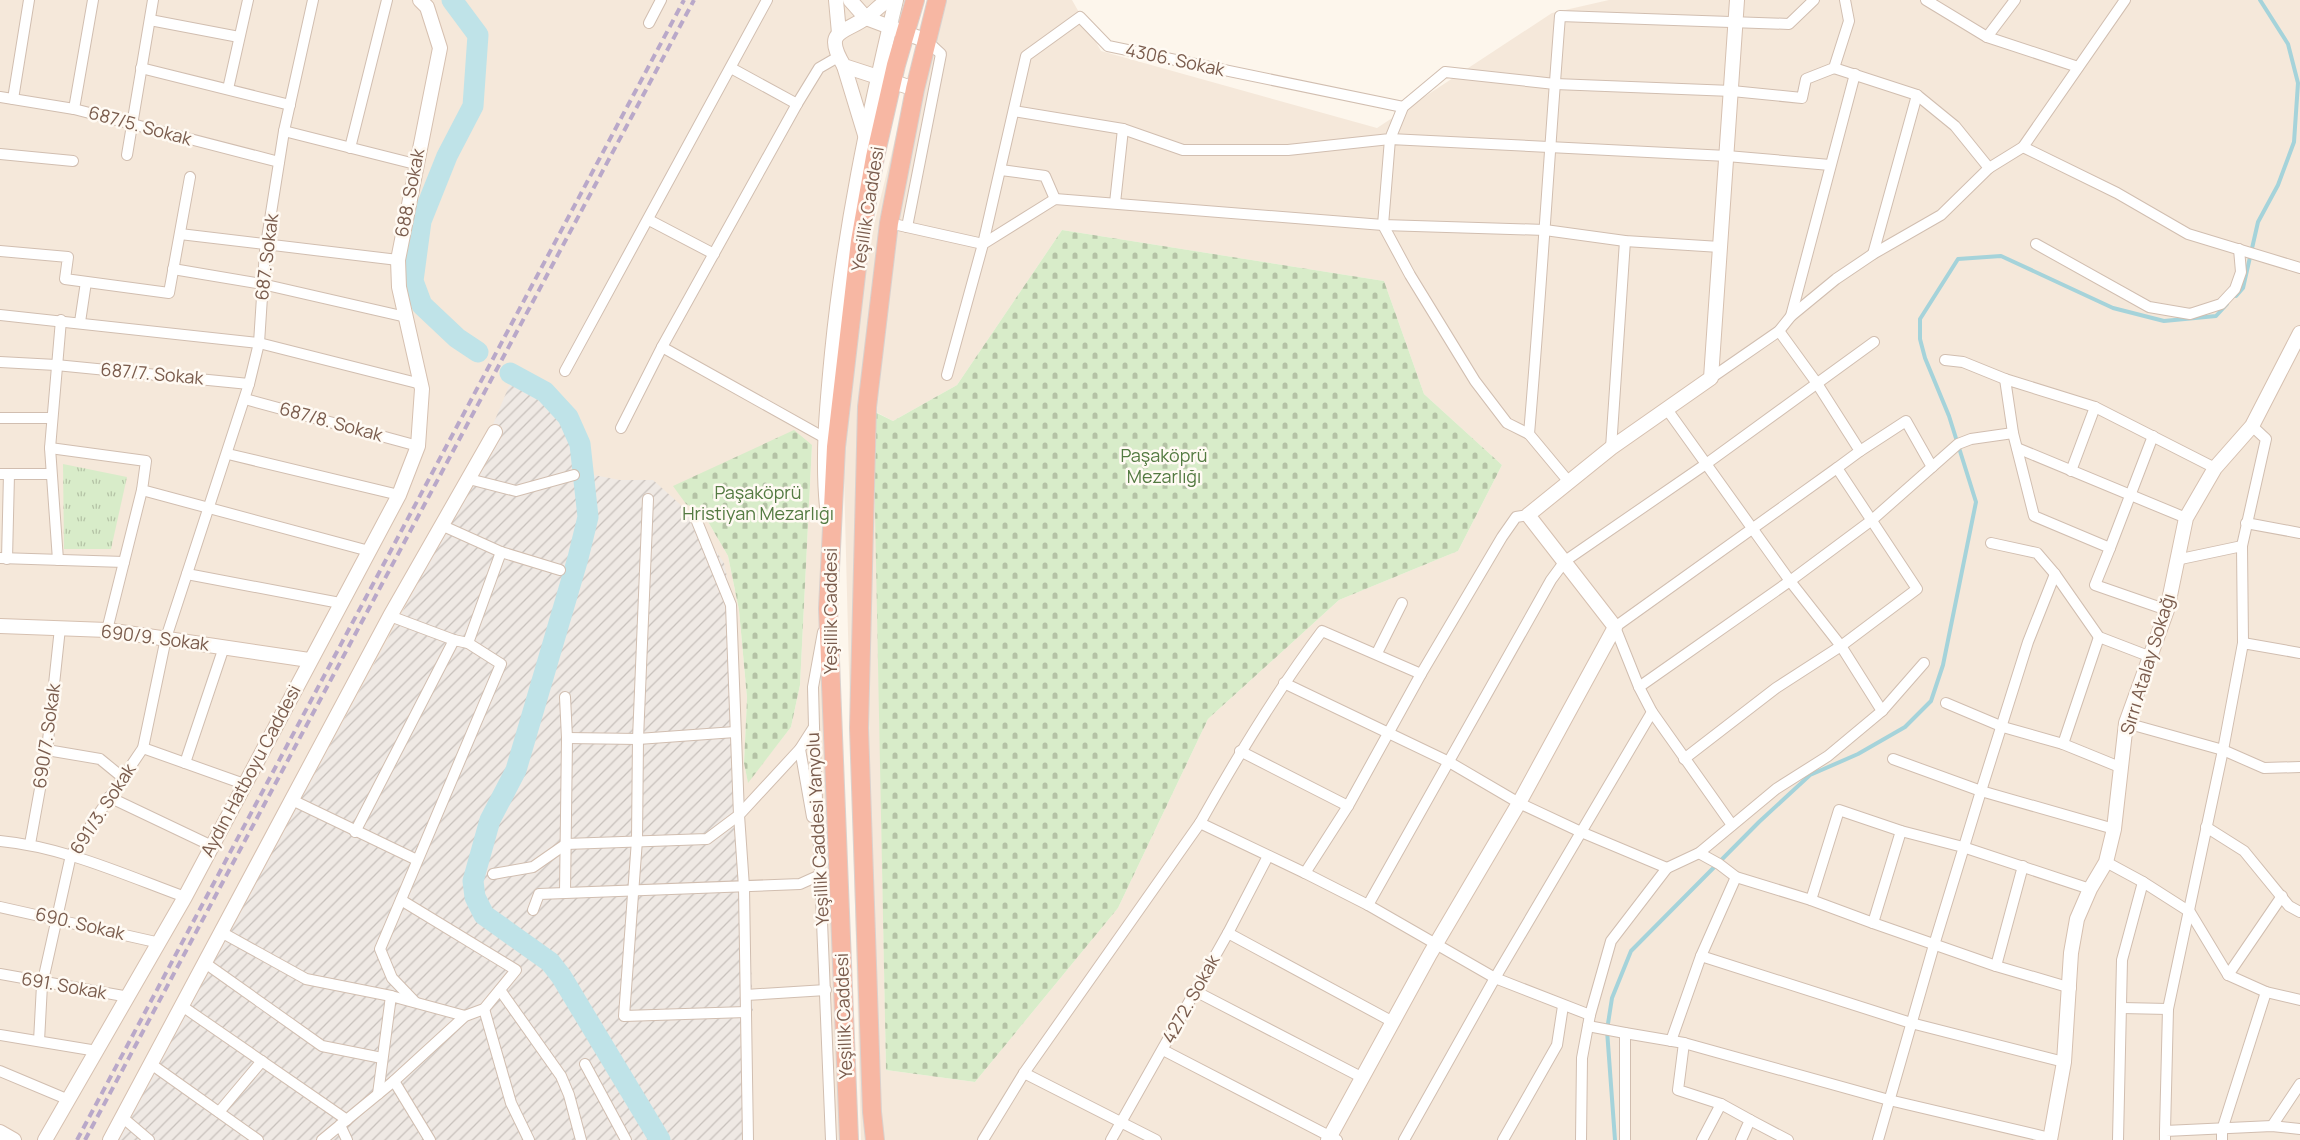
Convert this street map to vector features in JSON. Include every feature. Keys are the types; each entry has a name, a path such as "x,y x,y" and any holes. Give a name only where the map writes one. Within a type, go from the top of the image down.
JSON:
{"highway":[{"name":"Yeşillik Caddesi","path":"849,1140 828,609 831,544 841,394 860,241 875,157 885,79 897,30 915,0"},
{"name":"Yeşillik Caddesi","path":"875,1140 872,1112 859,728 867,407 889,223 916,89 938,0"}],"street":[{"path":"13,99 29,0"},
{"path":"74,109 93,0"},
{"path":"127,155 153,0"},
{"path":"228,90 248,0"},
{"name":"687. Sokak","path":"187,574 228,454 245,399 259,343 266,243 284,131 313,0"},
{"path":"350,148 387,0"},
{"name":"688. Sokak","path":"420,0 427,7 440,48 415,164 398,260 399,287 422,387"},
{"path":"649,23 661,0"},
{"path":"565,371 649,220 767,0"},
{"path":"836,0 839,33"},
{"path":"850,0 866,18 927,41 941,54 907,227"},
{"path":"865,136 835,47 835,39 839,33 866,18 889,0"},
{"path":"896,0 897,30"},
{"path":"1711,378 1728,156 1737,0"},
{"path":"1529,434 1546,230 1549,147 1560,16 1789,24 1814,0"},
{"path":"1834,68 1849,21 1845,0"},
{"path":"1926,0 1986,37 2078,67"},
{"path":"1986,37 2015,0"},
{"path":"1305,873 1348,806 1421,674 1502,537 1516,517 1528,515 1611,448 1778,331 1791,316 1836,279 1873,254 1941,215 1989,168 2023,147 2124,0"},
{"name":"4306. Sokak","path":"1014,111 1026,56 1080,17 1108,46 1403,107"},
{"path":"150,20 239,38"},
{"path":"621,428 662,347 797,104 819,68 841,62 916,89"},
{"path":"141,68 290,105"},
{"path":"730,68 797,104"},
{"path":"1569,482 1529,434 1507,423 1475,381 1410,275 1383,225 1390,139 1403,107 1445,72 1555,84 1732,91 1802,98 1806,79 1834,68 1917,95 1956,126 1989,168"},
{"path":"1791,316 1830,165 1856,74"},
{"path":"831,544 824,474 824,438 835,320 855,183 865,136 885,79"},
{"path":"1873,254 1917,95"},
{"name":"687/5. Sokak","path":"0,96 74,109 279,162"},
{"path":"948,375 984,244 1014,111 1123,129 1183,150 1288,150 1390,139 1728,156 1830,165"},
{"path":"1115,203 1123,129"},
{"path":"284,131 415,164"},
{"path":"2023,147 2117,193 2188,234 2300,268"},
{"path":"0,154 73,161"},
{"path":"1001,170 1046,176 1055,199"},
{"path":"0,251 68,257 65,279 169,293 190,177"},
{"path":"889,223 984,244 1055,199 1383,225 1546,230 1625,241 1720,247"},
{"path":"649,220 714,254"},
{"path":"180,234 398,260"},
{"path":"1611,448 1625,241"},
{"path":"2036,244 2149,307 2190,314 2221,304 2235,289 2241,272 2239,249"},
{"path":"173,269 262,284 406,317"},
{"path":"80,322 86,282"},
{"path":"0,315 80,322 259,343 422,387"},
{"path":"58,560 50,448 61,320"},
{"path":"1778,331 1816,382 1860,451"},
{"name":"Sırrı Atalay Sokağı","path":"2050,1139 2064,1062 2072,953 2077,919 2090,889 2106,862 2114,829 2126,724 2166,610 2186,518 2215,468 2252,426 2295,355 2300,333"},
{"path":"1368,905 1552,580 1565,561 1706,464 1816,382 1874,342"},
{"path":"662,347 824,438"},
{"path":"1945,360 1963,362 2005,379 2095,407 2215,468"},
{"name":"687/7. Sokak","path":"0,362 56,365 249,384"},
{"path":"2005,379 2013,433 2034,516 2110,548"},
{"name":"Aydın Hatboyu Caddesi","path":"45,1140 160,943 309,660 399,495 418,446 422,387"},
{"name":"687/8. Sokak","path":"245,399 418,446"},
{"path":"2071,471 2095,407"},
{"path":"1666,408 1790,581 1840,646 1882,712"},
{"path":"0,418 52,418"},
{"path":"1164,1050 1332,1139 1435,945 1518,803 1615,627 1860,451 1906,421 1932,467"},
{"path":"2252,426 2266,439 2242,546 2243,644 2190,912 2168,1009 2165,1135 2222,1135 2272,1126 2300,1128"},
{"path":"110,1140 390,616 495,432"},
{"path":"1639,688 1790,581 1872,520 1958,444 1971,438 2013,433"},
{"path":"2153,436 2095,585 2166,610"},
{"path":"50,448 146,461 142,490 107,630"},
{"path":"2017,448 2186,518"},
{"path":"228,454 399,495"},
{"path":"1684,760 1710,737 1776,688 1840,646 1917,589 1837,468"},
{"path":"51,474 4,474 3,559 124,562"},
{"path":"469,479 516,491 574,475"},
{"path":"142,490 208,510 369,551"},
{"path":"648,499 638,739 637,840 624,1016 746,1012"},
{"path":"1528,515 1615,627 1639,688 1652,712 1684,760 1732,824"},
{"path":"696,519 731,605 735,732 744,887 748,1140"},
{"path":"2246,523 2300,533"},
{"path":"441,525 501,552 560,570"},
{"path":"1991,543 2037,553 2055,574 2099,637 2151,657"},
{"path":"2176,560 2242,546"},
{"path":"468,643 501,552"},
{"path":"187,574 340,603"},
{"name":"691/3. Sokak","path":"38,1041 43,982 70,855 122,776 144,748 166,638 187,574"},
{"path":"1878,1140 1963,847 2003,727 2028,642 2055,574"},
{"path":"1377,653 1402,604"},
{"name":"Yeşillik Caddesi Yanyolu","path":"828,609 813,687 831,1140"},
{"path":"390,616 454,640 468,643 501,664 380,949 392,978 415,1002"},
{"name":"690/9. Sokak","path":"0,627 107,630 309,660"},
{"name":"690/7. Sokak","path":"30,844 47,750 60,628"},
{"path":"983,1140 1024,1073 1200,824 1240,751 1284,683 1322,631 1377,653 1421,674"},
{"path":"2062,744 2099,637"},
{"path":"355,832 454,640"},
{"path":"2243,644 2300,653"},
{"path":"185,763 224,647"},
{"path":"1581,1140 1582,1058 1590,1015 1611,941 1667,868 1699,853 1776,788 1828,756 1882,712 1924,663"},
{"path":"1284,683 1449,762 1518,803 1667,868"},
{"path":"565,697 567,738 565,892"},
{"path":"1946,703 2003,727 2062,744 2122,768"},
{"path":"1404,1140 1495,978 1652,712"},
{"path":"2126,724 2223,750 2264,768 2300,767"},
{"path":"493,874 533,867 566,844 637,840 707,840 739,814 800,749 814,728"},
{"path":"567,738 638,739 735,732"},
{"path":"144,748 244,784"},
{"path":"800,749 819,856"},
{"path":"47,750 100,759 122,776"},
{"path":"1240,751 1348,806"},
{"path":"1893,760 1981,791 2114,829"},
{"path":"109,797 212,846"},
{"path":"292,800 355,832 417,860"},
{"path":"1811,900 1839,810 1901,831 1963,847 2090,889"},
{"path":"1200,824 1368,905 1495,978 1590,1015"},
{"path":"2206,827 2244,851 2289,906 2300,912"},
{"path":"1873,923 1901,831"},
{"path":"0,841 30,844 70,855 185,897"},
{"path":"1699,853 1719,864 1736,877 1811,900 1996,966 2070,988"},
{"name":"4272. Sokak","path":"1111,1140 1164,1050 1268,856"},
{"path":"2106,862 2190,912 2228,975 2266,992 2300,1000"},
{"path":"1996,966 2023,866"},
{"path":"533,910 539,894 800,884 820,875"},
{"path":"1671,1041 1700,956 1736,877"},
{"path":"2118,1140 2122,960 2142,882"},
{"path":"2228,975 2282,896"},
{"path":"322,1140 394,1081 465,1016 484,1009 516,970 402,900"},
{"name":"690. Sokak","path":"0,907 58,918 160,943"},
{"path":"221,932 306,979 391,996 465,1016"},
{"path":"1228,933 1393,1022"},
{"path":"1700,956 1911,1023 2064,1062"},
{"path":"205,963 322,1046 382,1058"},
{"name":"691. Sokak","path":"0,974 129,998"},
{"path":"500,990 561,1076 569,1095 581,1140"},
{"path":"746,995 826,990"},
{"path":"1195,991 1363,1078"},
{"path":"2222,1135 2266,992"},
{"path":"378,1094 391,996"},
{"path":"182,1006 262,1061 343,1123 347,1140"},
{"path":"1503,1140 1557,1045 1563,1006"},
{"path":"2122,1008 2168,1009"},
{"path":"484,1009 511,1103 529,1140"},
{"path":"1588,1026 1684,1043 1889,1100 2050,1139"},
{"path":"1625,1033 1625,1140"},
{"path":"1,1037 97,1051"},
{"path":"1684,1043 1678,1090 1720,1104 1788,1140"},
{"path":"219,1112 262,1061"},
{"path":"151,1064 258,1140"},
{"path":"585,1064 626,1140"},
{"path":"0,1071 69,1100"},
{"path":"1024,1073 1156,1140"},
{"path":"394,1081 430,1140"},
{"path":"2272,1126 2300,1084"},
{"path":"1702,1140 1720,1104"},
{"path":"122,1117 149,1140"},
{"path":"1741,1140 1750,1120"},
{"path":"0,1132 14,1140"}],"shaded area":[{"path":"0,0 907,0 827,450 849,1140 0,1140","holes":["812,445 800,685 791,727 748,782 744,763 747,698 739,610 728,556 703,513"]},
{"path":"929,0 1072,0 1101,51 1377,128 1552,13 1609,0 2300,0 2300,1140 861,1140 841,360","holes":["1062,230 1384,281 1424,394 1502,465 1458,551 1339,600 1208,719 1118,908 975,1082 886,1070 874,411 893,421 957,385"]},
{"path":"517,384 549,408 570,432 578,472 620,480 653,480 692,515 724,563 730,591 739,702 753,1010 740,1028 744,1140 116,1140 458,509 509,386"}],"green space":[{"name":"Paşaköprü Mezarlığı","path":"1062,230 1384,281 1424,394 1502,465 1458,551 1339,600 1208,719 1118,908 975,1082 886,1070 873,411 893,421 957,385"},
{"name":"Paşaköprü Hristiyan Mezarlığı","path":"794,430 812,445 800,685 791,727 748,783 744,763 747,698 739,610 728,556 703,513 686,504 673,486"},
{"path":"63,464 127,477 111,549 64,549"}],"waterway":[{"path":"452,0 478,35 473,106 447,156 421,221 413,281 422,305 457,338 478,352"},
{"path":"2236,296 2243,288 2258,222 2278,185 2294,142 2298,83 2288,44 2260,0"},
{"path":"1615,1140 1607,1030 1612,998 1631,951 1759,822 1810,775 1858,754 1905,727 1931,701 1943,665 1976,502 1949,416 1925,358 1920,339 1920,319 1958,259 2001,256 2113,308 2164,321 2216,316 2227,304"},
{"path":"510,373 545,392 568,417 580,444 588,517 578,558 516,770 490,820 473,881 475,897 484,915 550,962 561,976 660,1140"}],"railway":[{"path":"77,1140 684,0"},
{"path":"85,1140 694,0"}]}
